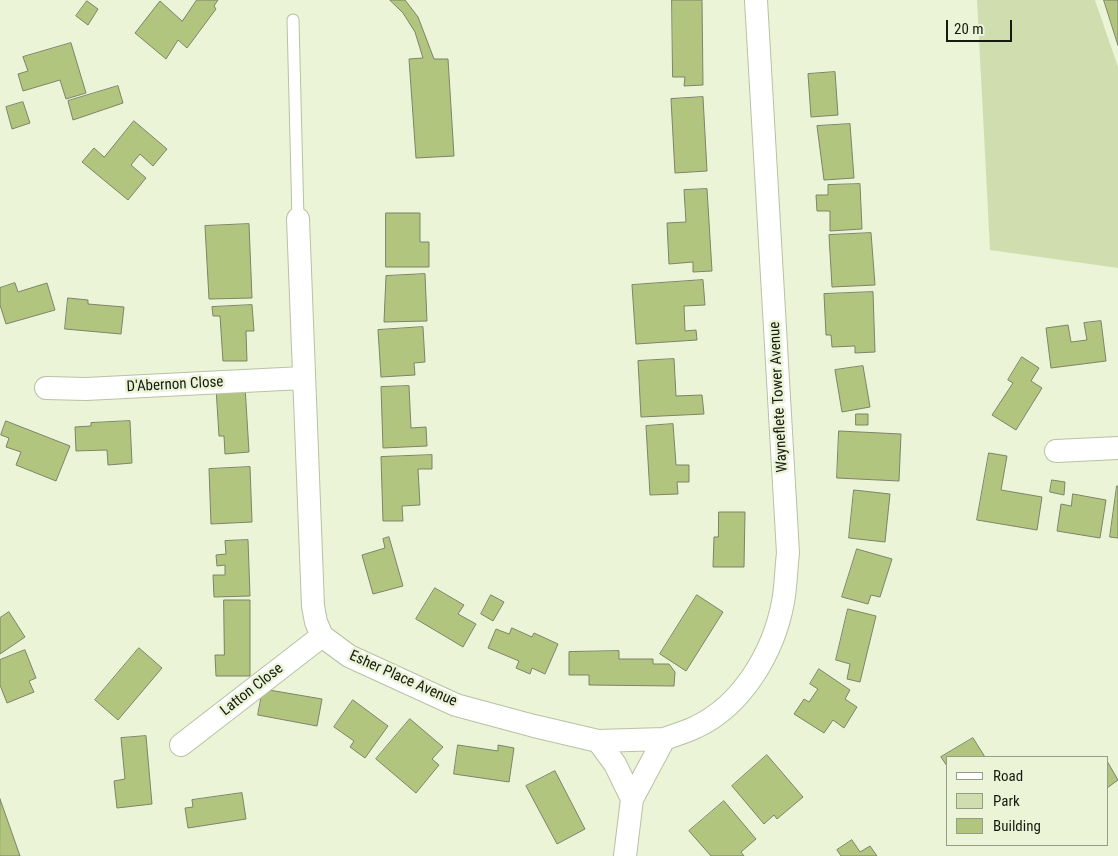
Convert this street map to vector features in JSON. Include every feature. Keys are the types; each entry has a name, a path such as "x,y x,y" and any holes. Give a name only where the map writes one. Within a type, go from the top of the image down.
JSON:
{"street":[{"name":"Wayneflete Tower Avenue","path":"598,741 664,739 698,727 730,705 755,673 773,635 783,603 788,553 756,0"},
{"path":"298,219 303,378 314,606 316,622 322,636"},
{"name":"D'Abernon Close","path":"46,388 86,389 303,378"},
{"path":"1056,451 1118,448"},
{"name":"Esher Place Avenue","path":"322,636 349,656 456,704 534,726 598,741"},
{"name":"Latton Close","path":"181,745 322,636"},
{"path":"625,856 632,798 664,739"},
{"path":"598,741 615,764 632,798"}],"lane":[{"path":"293,20 298,219"}],"green space":[{"path":"977,0 1095,0 1118,67 1118,268 990,250"}],"building":[{"path":"197,0 218,0 214,6 216,9 187,48 178,40 166,59 135,33 160,1 182,21"},
{"path":"390,0 405,0 418,17 434,59 448,59 454,156 416,158 409,59 423,58 415,32 403,13"},
{"path":"672,0 702,0 703,85 684,86 685,77 673,77"},
{"path":"1104,0 1118,0 1118,45"},
{"path":"87,1 98,9 88,25 76,16"},
{"path":"71,43 86,93 66,99 60,80 23,91 18,74 28,71 23,57"},
{"path":"835,72 838,115 811,117 808,74"},
{"path":"118,86 123,103 73,120 68,101"},
{"path":"703,97 707,171 675,173 671,99"},
{"path":"23,102 30,123 12,129 6,107"},
{"path":"134,121 167,149 153,166 140,154 131,165 146,178 128,200 82,162 94,148 104,157"},
{"path":"850,124 854,178 824,180 817,126"},
{"path":"860,184 862,229 830,231 830,211 817,211 816,195 828,195 828,185"},
{"path":"707,189 712,271 693,272 693,262 669,264 667,223 686,222 684,190"},
{"path":"386,213 420,213 420,242 429,242 429,267 386,267"},
{"path":"249,224 252,298 209,299 205,226"},
{"path":"871,233 875,285 832,287 829,235"},
{"path":"425,274 427,321 384,322 386,276"},
{"path":"703,280 705,305 684,306 685,331 696,330 697,340 636,344 632,285"},
{"path":"15,283 18,292 47,283 55,310 6,324 0,305 0,288"},
{"path":"873,292 875,352 855,353 855,346 832,347 831,335 826,335 824,294"},
{"path":"68,298 88,300 88,304 124,307 121,334 65,329"},
{"path":"252,305 254,331 246,331 247,361 223,361 220,316 213,316 212,307"},
{"path":"1101,321 1106,361 1051,368 1046,328 1068,325 1071,342 1087,340 1084,323"},
{"path":"423,327 425,362 414,363 415,375 381,377 378,330"},
{"path":"1022,357 1039,368 1031,381 1042,388 1016,430 992,415 1013,383 1008,380"},
{"path":"674,359 676,396 702,395 704,414 641,417 638,361"},
{"path":"863,366 870,407 842,412 835,370"},
{"path":"245,386 249,452 225,454 224,436 219,436 216,388"},
{"path":"409,386 411,428 426,427 427,446 383,448 381,387"},
{"path":"856,414 868,414 868,425 856,425"},
{"path":"6,421 70,446 56,481 16,465 21,452 6,447 9,438 1,435"},
{"path":"130,421 132,463 108,465 107,450 76,451 75,427 91,426 91,423"},
{"path":"673,424 676,465 689,465 689,482 677,482 678,494 650,495 646,426"},
{"path":"839,431 901,434 899,481 837,478"},
{"path":"989,453 1007,456 1001,490 1042,497 1037,530 977,520"},
{"path":"432,455 432,469 418,469 420,505 402,506 403,521 383,521 381,457"},
{"path":"250,467 252,522 211,524 209,469"},
{"path":"1052,480 1065,482 1064,495 1050,492"},
{"path":"1118,486 1118,538 1110,537"},
{"path":"854,490 890,494 885,542 849,538"},
{"path":"1073,494 1106,500 1100,538 1057,531 1061,504 1071,506"},
{"path":"719,512 745,512 744,567 713,567 714,537 718,537"},
{"path":"389,537 403,586 373,594 362,555 385,548 383,539"},
{"path":"248,540 250,596 214,597 213,575 225,575 225,565 217,566 216,555 226,554 225,541"},
{"path":"857,549 892,559 880,597 871,595 868,604 842,597"},
{"path":"435,588 464,605 458,614 476,624 463,647 416,619"},
{"path":"491,595 504,602 493,621 481,614"},
{"path":"697,595 723,612 686,671 660,654"},
{"path":"224,600 250,600 250,676 216,676 215,655 224,655"},
{"path":"848,609 876,616 860,682 847,679 850,664 836,660"},
{"path":"9,612 25,637 0,654 0,618"},
{"path":"512,628 532,637 534,633 558,644 545,674 532,668 530,674 516,668 519,661 488,648 496,629 509,634"},
{"path":"139,648 162,668 118,720 95,700"},
{"path":"25,650 36,678 29,681 34,692 7,703 0,685 0,660"},
{"path":"619,651 619,659 653,659 653,664 669,664 675,672 674,686 589,685 589,675 569,675 569,652"},
{"path":"819,669 850,690 845,699 857,707 844,728 833,720 824,733 794,714 804,699 809,702 818,689 810,684"},
{"path":"263,689 322,699 317,726 258,715"},
{"path":"353,700 388,726 365,758 350,747 354,741 334,727"},
{"path":"410,719 443,747 432,759 439,765 416,793 376,759"},
{"path":"146,736 152,804 117,808 114,781 125,779 121,738"},
{"path":"973,738 984,756 946,756 946,764 941,757"},
{"path":"458,745 498,751 498,745 514,748 509,782 454,774"},
{"path":"767,755 803,797 777,819 774,815 764,824 732,786"},
{"path":"1108,763 1118,780 1108,787"},
{"path":"555,771 585,829 557,844 526,786"},
{"path":"242,793 246,819 188,828 185,808 193,807 192,800"},
{"path":"0,799 20,856 0,856"},
{"path":"724,801 756,839 741,852 744,856 711,856 689,831"},
{"path":"852,840 860,852 870,846 877,856 841,856 837,850"}]}
